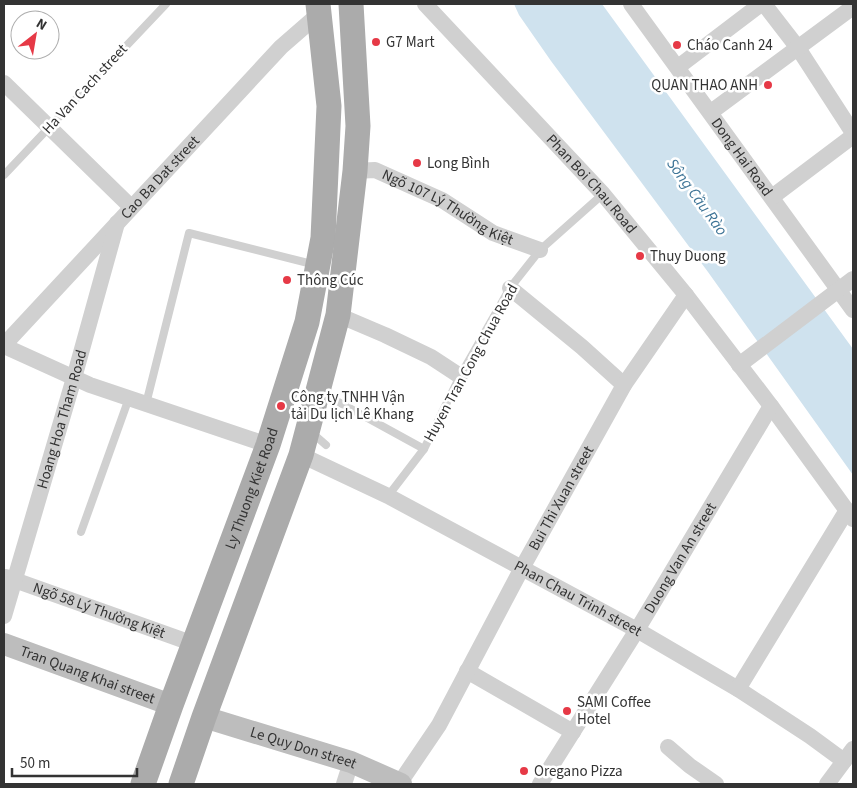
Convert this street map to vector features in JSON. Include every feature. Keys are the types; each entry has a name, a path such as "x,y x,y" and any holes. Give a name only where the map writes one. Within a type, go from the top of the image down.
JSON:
{"main road":[{"path":"181,784 300,455 338,315 355,171 358,126 351,4"},
{"name":"Ly Thuong Kiet Road","path":"143,784 268,446 307,322 323,238 329,106 319,8"},
{"name":"Tran Quang Khai street","path":"4,644 171,705"},
{"path":"171,705 204,717"},
{"name":"Le Quy Don street","path":"204,717 351,762 400,784"}],"street":[{"name":"Phan Boi Chau Road","path":"425,4 604,194 686,295 771,406 850,515"},
{"name":"Dong Hai Road","path":"631,4 772,197 832,294 853,310"},
{"path":"678,68 762,4 798,48 853,135 772,197"},
{"path":"711,112 853,7"},
{"name":"Cao Ba Dat street","path":"4,345 281,46 319,8"},
{"path":"4,83 131,207"},
{"name":"Ngõ 107 Lý Thường Kiệt","path":"355,171 375,170 442,200 493,233 540,250"},
{"name":"Hoang Hoa Tham Road","path":"4,616 9,578 74,378 118,221"},
{"path":"739,366 853,278"},
{"path":"510,288 582,347 624,385"},
{"name":"Bui Thi Xuan street","path":"400,784 439,725 522,568 624,385 686,295"},
{"path":"338,315 431,357 460,376"},
{"path":"4,345 90,385 268,446"},
{"name":"Duong Van An street","path":"540,784 637,630 771,406"},
{"name":"Phan Chau Trinh street","path":"300,455 388,496 637,630 738,689 810,736 848,755"},
{"path":"738,689 850,515"},
{"name":"Ngõ 58 Lý Thường Kiệt","path":"9,578 194,644"},
{"path":"468,671 573,732"},
{"path":"668,747 690,766 716,784"},
{"path":"827,784 848,755"},
{"path":"344,784 351,762"}],"lane":[{"name":"Ha Van Cach street","path":"4,175 166,4"},
{"name":"Huyen Tran Cong Chua Road","path":"388,496 424,449 460,376 510,288 540,250 604,194"},
{"path":"146,404 189,233 318,266"},
{"path":"318,390 424,449"},
{"path":"81,532 129,398"},
{"path":"307,429 326,445"}],"water":[{"name":"Sông Cầu Rào","path":"514,4 602,4 853,349 853,475 708,272 551,61 519,15"}],"place":[{"name":"G7 Mart","path":"376,42"},
{"name":"Cháo Canh 24","path":"677,45"},
{"name":"QUAN THAO ANH","path":"768,85"},
{"name":"Long Bình","path":"417,163"},
{"name":"Thuy Duong","path":"640,256"},
{"name":"Thông Cúc","path":"287,280"},
{"name":"Công ty TNHH Vận tải Du lịch Lê Khang","path":"281,406"},
{"name":"SAMI Coffee Hotel","path":"567,711"},
{"name":"Oregano Pizza","path":"524,771"}]}
